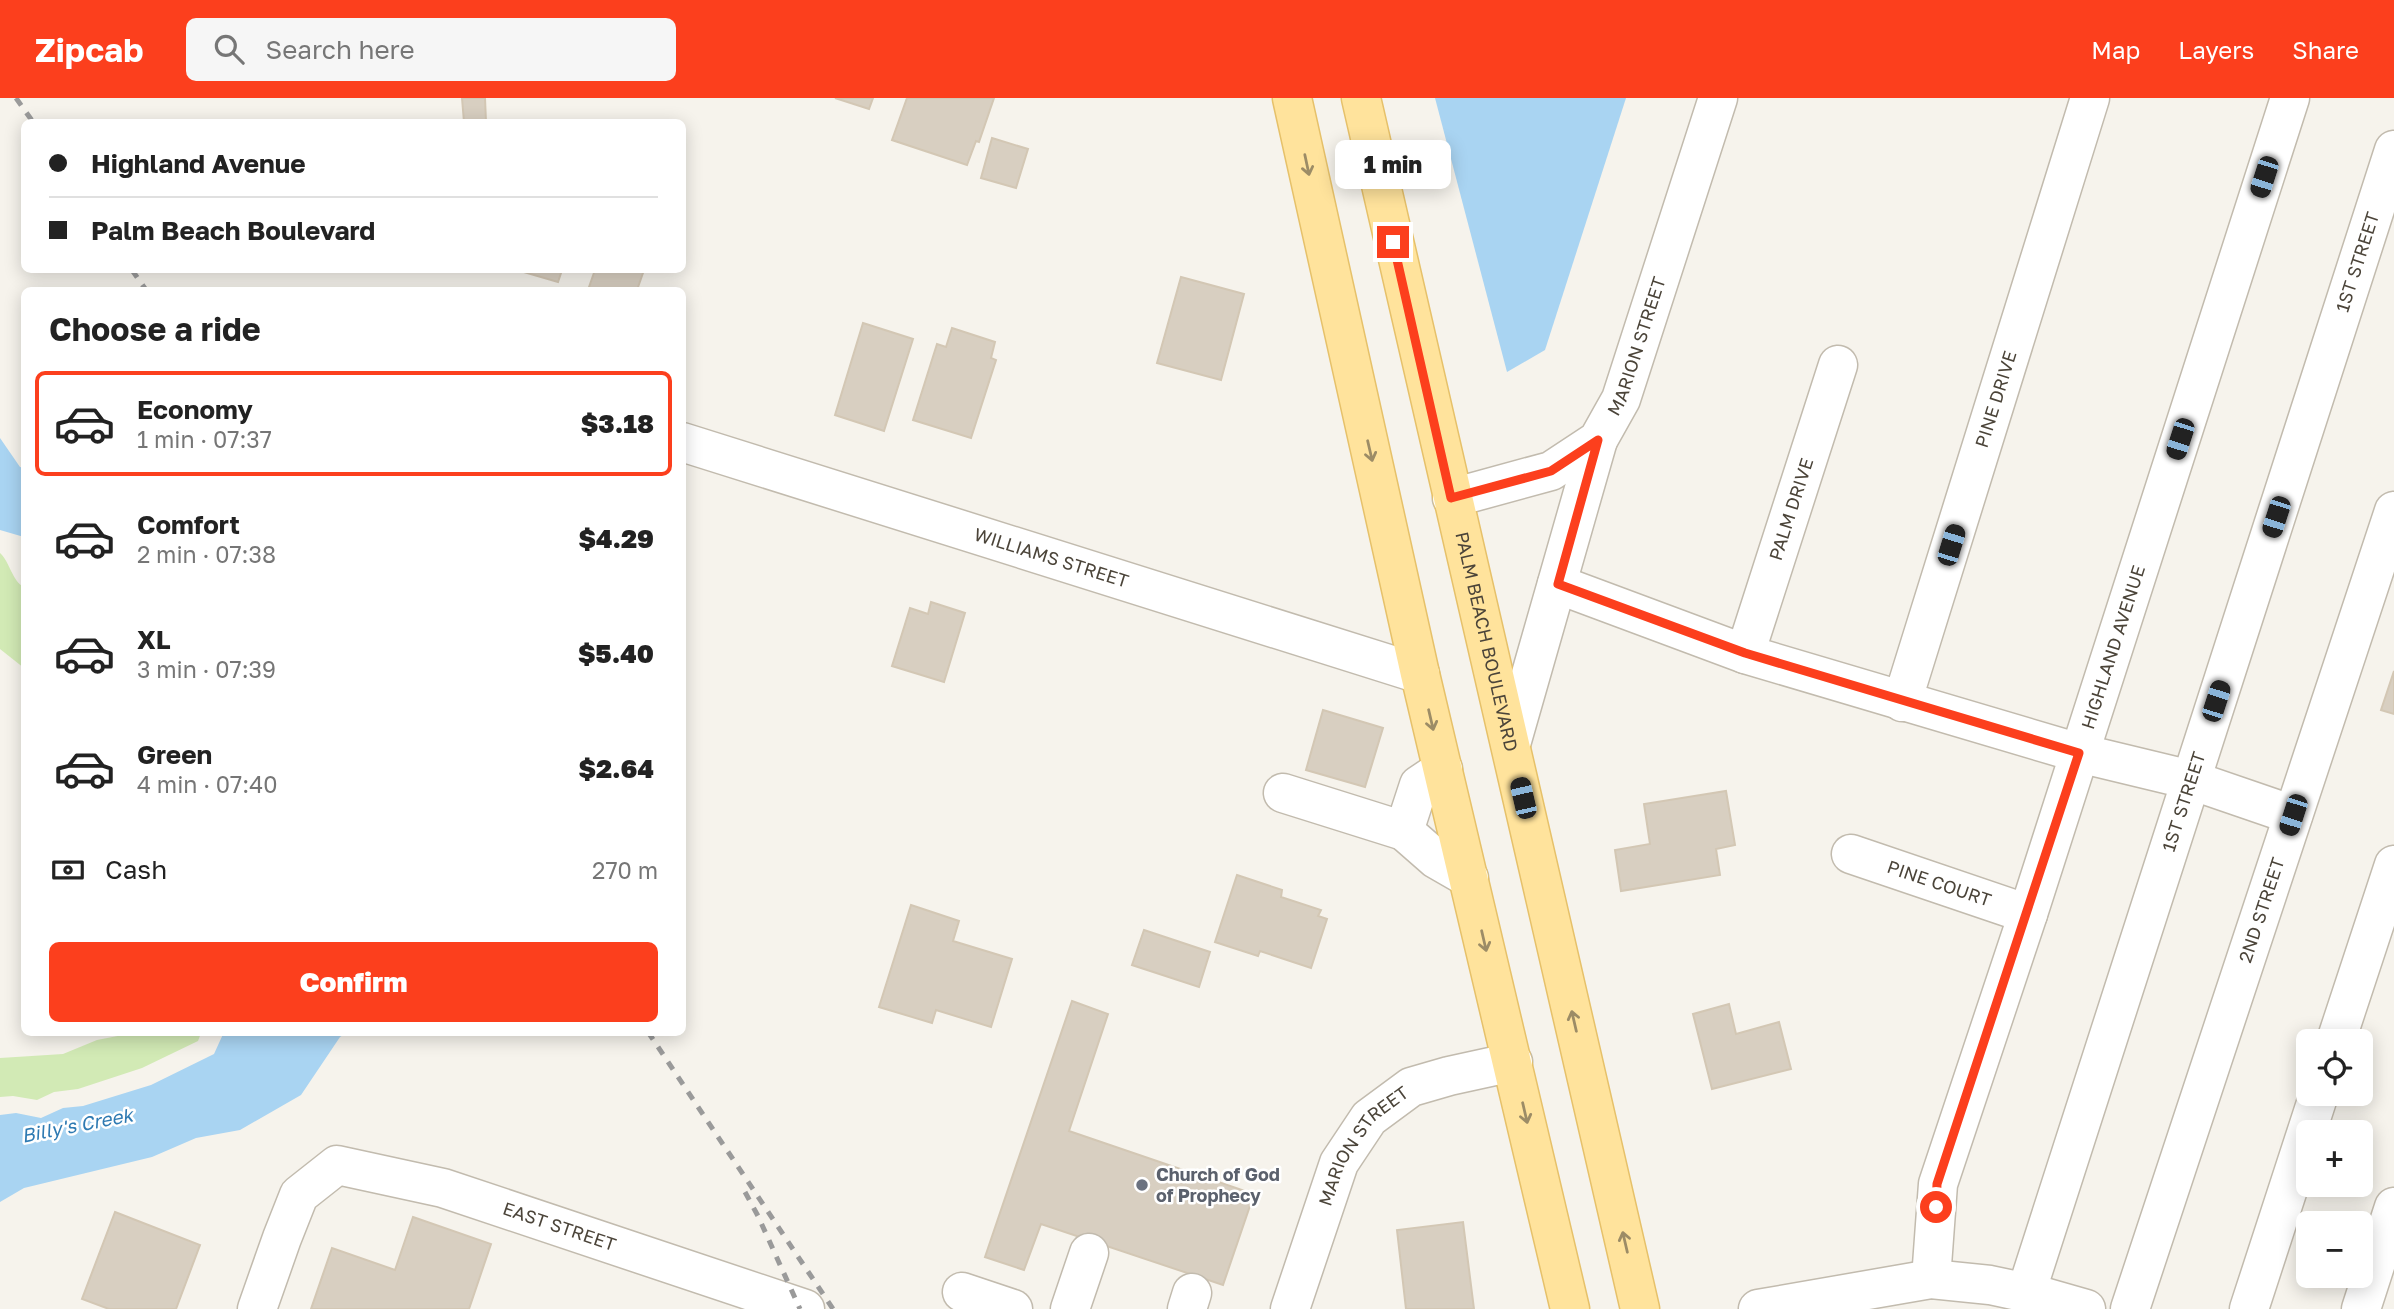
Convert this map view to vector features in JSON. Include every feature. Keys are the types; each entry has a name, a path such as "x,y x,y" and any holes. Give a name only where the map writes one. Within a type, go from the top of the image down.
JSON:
{"main road":[{"path":"1292,98 1420,674 1570,1309"},
{"path":"1334,98 1375,164"},
{"name":"PALM BEACH BOULEVARD","path":"1361,98 1451,498 1511,744 1640,1309"}],"street":[{"name":"MARION STREET","path":"1451,498 1551,471 1598,440 1621,399 1718,98"},
{"name":"PINE DRIVE","path":"1902,702 2090,98"},
{"name":"HIGHLAND AVENUE","path":"1931,1279 1937,1184 2028,914 2290,98"},
{"name":"1ST STREET","path":"2026,1293 2394,150"},
{"name":"PALM DRIVE","path":"1745,653 1838,365"},
{"path":"1511,744 1598,440"},
{"name":"WILLIAMS STREET","path":"686,444 1420,674"},
{"name":"2ND STREET","path":"2130,1309 2394,512"},
{"path":"1558,584 1745,653 2079,753 2191,780 2293,815"},
{"path":"1404,831 1419,785 1443,769"},
{"path":"1283,793 1404,831 1436,859 1469,878"},
{"name":"PINE COURT","path":"1851,855 2028,914"},
{"path":"2340,1029 2394,865"},
{"name":"MARION STREET","path":"1290,1309 1339,1163 1369,1118 1411,1087 1513,1062"},
{"path":"2249,1309 2315,1106"},
{"name":"EAST STREET","path":"257,1309 299,1195 337,1165 443,1188 805,1309"},
{"path":"2361,1309 2394,1207"},
{"path":"1070,1309 1089,1253"},
{"path":"1758,1309 1931,1279 1990,1285 2087,1309"},
{"path":"962,1292 1013,1309"}],"green space":[{"path":"0,553 21,585 21,666 0,649"},
{"path":"118,1036 200,1036 198,1041 142,1068 78,1089 54,1092 37,1100 0,1097 0,1058 63,1054 97,1040"}],"water":[{"path":"1435,98 1626,98 1545,350 1507,372"},
{"path":"0,438 21,467 21,536 0,530"},
{"name":"Billy's Creek","path":"222,1036 342,1036 301,1095 240,1130 196,1138 152,1157 24,1188 0,1202 0,1115 16,1113 41,1118 63,1108 83,1106 151,1085 214,1054"}],"building":[{"path":"462,98 485,98 486,119 464,119"},
{"path":"835,98 873,98 869,109"},
{"path":"907,98 994,98 979,142 976,141 967,165 892,140"},
{"path":"992,138 1028,149 1016,188 981,178"},
{"path":"527,273 561,273 558,282"},
{"path":"594,273 643,273 638,287 589,287"},
{"path":"1181,277 1244,294 1221,380 1157,363"},
{"path":"863,323 913,339 884,431 835,415"},
{"path":"952,328 995,342 991,358 996,360 971,438 913,420 937,344 946,347"},
{"path":"931,602 965,613 944,682 892,666 910,608 928,614"},
{"path":"2394,671 2394,714 2381,710"},
{"path":"1323,710 1383,728 1365,787 1306,770"},
{"path":"1726,791 1735,845 1716,849 1720,875 1621,891 1615,850 1650,844 1644,804"},
{"path":"1237,875 1282,890 1281,897 1321,910 1318,916 1327,919 1311,968 1260,951 1258,956 1215,942"},
{"path":"911,905 959,921 953,941 1012,959 991,1027 936,1010 932,1023 879,1007"},
{"path":"1144,930 1210,952 1199,987 1132,965"},
{"path":"1072,1001 1108,1014 1069,1131 1254,1194 1223,1285 1041,1224 1024,1270 985,1257"},
{"path":"1729,1004 1736,1034 1779,1022 1791,1069 1712,1089 1693,1014"},
{"path":"115,1212 200,1245 176,1309 109,1309 82,1299"},
{"path":"413,1217 491,1244 469,1309 311,1309 332,1248 395,1270"},
{"path":"1463,1222 1474,1309 1406,1309 1397,1230"}],"railway":[{"path":"16,98 31,119"},
{"path":"134,273 144,287"},
{"path":"651,1036 833,1309"},
{"path":"745,1192 800,1309"}],"place":[{"name":"Church of God of Prophecy","path":"1142,1185"}],"route":[{"path":"1393,242 1451,498 1551,471 1598,440 1558,584 1745,653 2079,753 1937,1184 1936,1207"}]}
